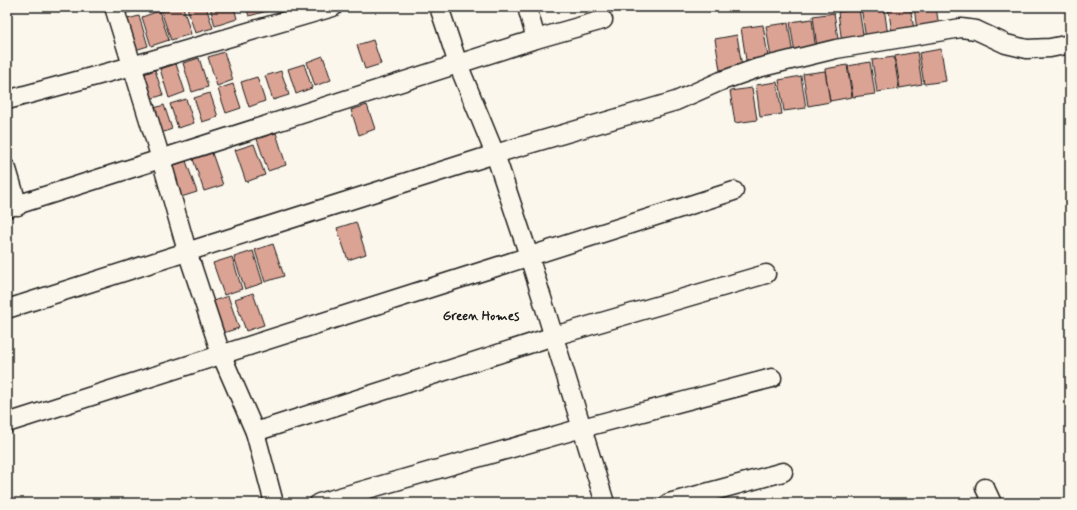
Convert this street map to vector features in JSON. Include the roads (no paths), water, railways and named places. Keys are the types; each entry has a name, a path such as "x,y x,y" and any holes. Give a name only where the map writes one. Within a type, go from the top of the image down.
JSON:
{"street":[{"path":"114,7 161,159 187,251 221,354 254,432 274,503"},
{"path":"7,100 132,66 334,7"},
{"path":"439,7 458,64 495,154 529,256 605,503"},
{"path":"527,7 536,39"},
{"path":"7,169 13,207 536,39 603,20"},
{"path":"7,308 495,154 676,101 721,81 758,68 836,49 961,28 976,30 1006,44 1027,49 1050,48 1070,44"},
{"path":"7,423 734,191"},
{"path":"254,432 554,336 766,274"},
{"path":"319,503 582,428 772,378"},
{"path":"669,503 783,472"}],"district":[{"name":"Green Homes","path":"481,316"}]}
